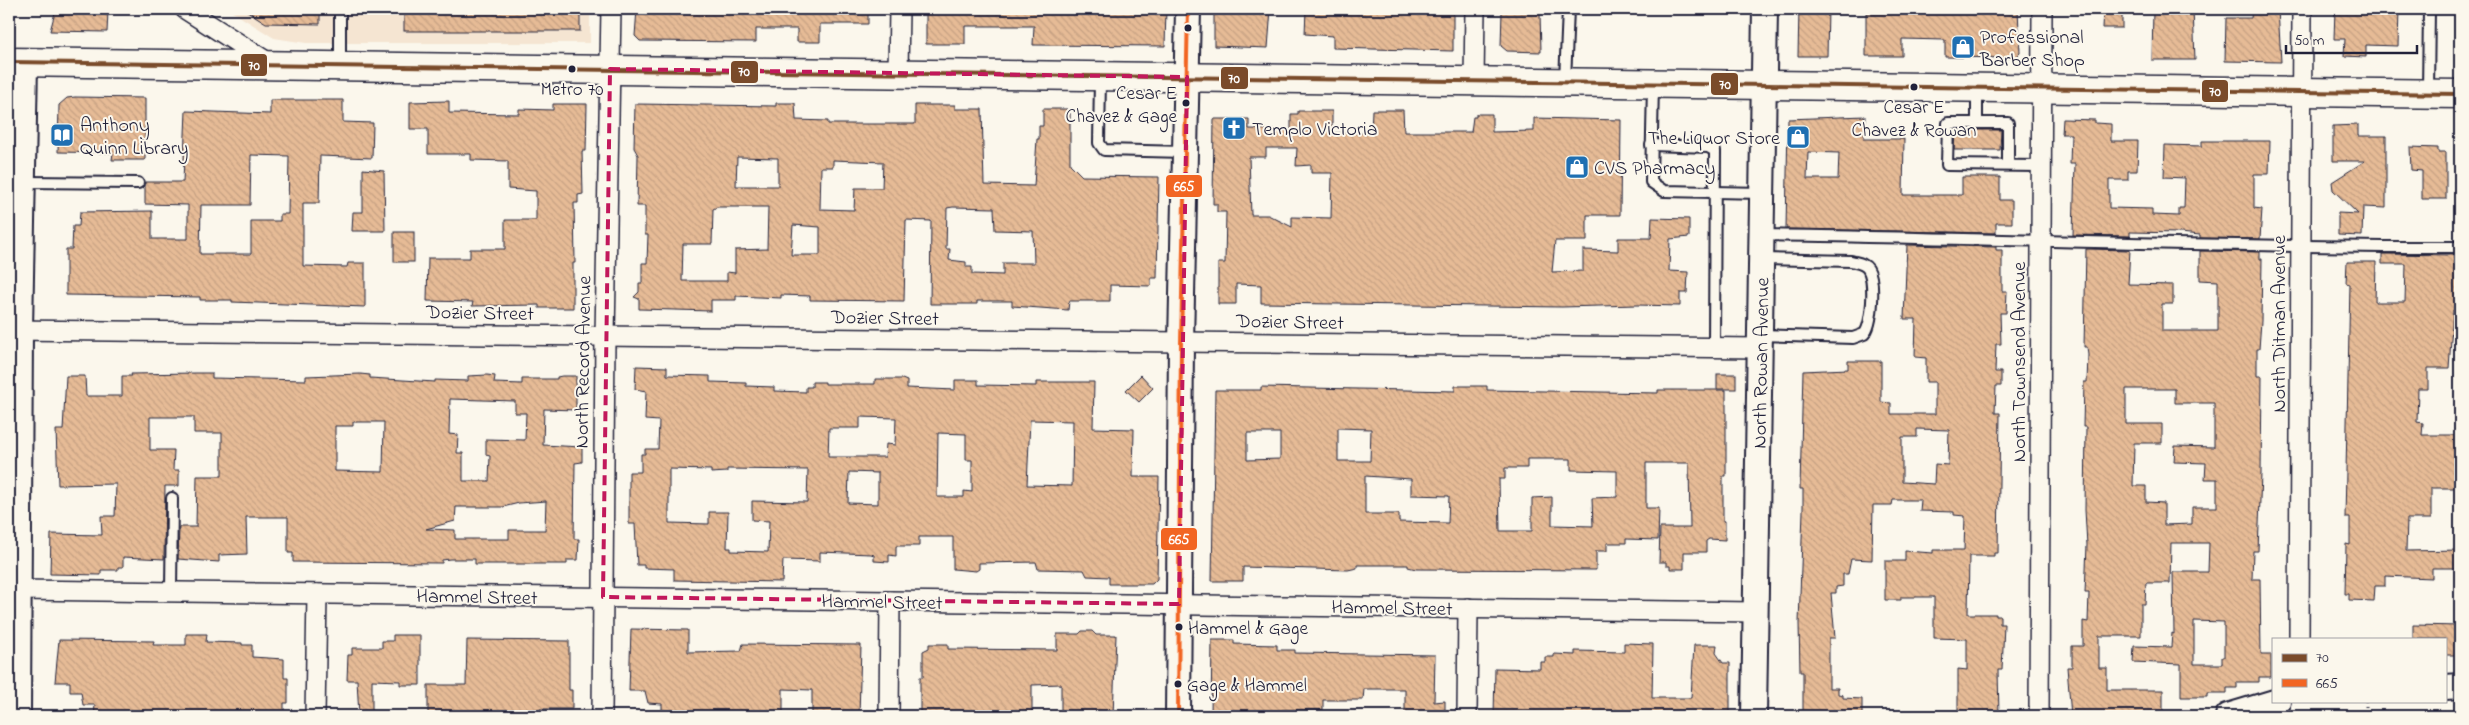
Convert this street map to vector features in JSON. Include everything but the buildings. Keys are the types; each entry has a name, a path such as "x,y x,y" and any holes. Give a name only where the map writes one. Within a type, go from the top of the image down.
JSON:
{"main road":[{"path":"17,62 2460,94"}],"street":[{"path":"185,9 272,65"},
{"name":"North Record Avenue","path":"602,716 605,336 611,9"},
{"path":"898,73 899,9"},
{"path":"1178,716 1181,343 1188,9"},
{"path":"1474,80 1475,9"},
{"name":"North Rowan Avenue","path":"1754,716 1765,9"},
{"name":"North Townsend Avenue","path":"2039,716 2042,9"},
{"name":"North Ditman Avenue","path":"2299,638 2302,9"},
{"path":"17,62 23,182 14,330 13,590 18,716"},
{"name":"Dozier Street","path":"14,330 1714,348 1760,342"},
{"name":"Hammel Street","path":"13,590 1756,612"},
{"path":"315,716 317,594"},
{"path":"889,716 890,601"},
{"path":"1467,716 1468,608"},
{"path":"2446,687 2460,686"},
{"path":"2228,716 2275,702"}],"lane":[{"path":"340,9 340,66"},
{"path":"1565,82 1568,9"},
{"path":"2428,93 2429,9"},
{"path":"1100,75 1099,143 1104,150 1114,152 1185,152"},
{"path":"1653,83 1652,182 1664,191 1763,194"},
{"path":"1977,87 1977,123"},
{"path":"2008,165 2008,124 1948,123 1947,165 2042,166"},
{"path":"1651,145 1708,147 1715,151 1714,348"},
{"path":"23,182 138,183"},
{"path":"1762,234 2041,239 2301,247 2460,247"},
{"path":"1760,342 1853,338 1864,334 1871,321 1871,280 1869,270 1864,264 1851,261 1762,259"},
{"path":"171,592 172,498"}],"path":[{"path":"2366,702 2366,716"}],"highlighted area":[{"path":"610,69 1187,77 1179,604 603,597"}],"shaded area":[{"path":"228,9 590,9 590,43 306,43 274,38"}],"transit line":[{"name":"665","path":"1178,716 1181,343 1188,9"},
{"name":"70","path":"9,62 2460,94"}],"place":[{"name":"Professional Barber Shop","path":"1963,47"},
{"name":"Metro 70","path":"572,69"},
{"name":"Cesar E Chavez & Rowan","path":"1914,87"},
{"name":"Cesar E Chavez & Gage","path":"1186,103"},
{"name":"Templo Victoria","path":"1234,128"},
{"name":"Anthony Quinn Library","path":"62,135"},
{"name":"The Liquor Store","path":"1798,137"},
{"name":"CVS Pharmacy","path":"1577,167"},
{"name":"Hammel & Gage","path":"1179,627"},
{"name":"Gage & Hammel","path":"1178,684"}]}
